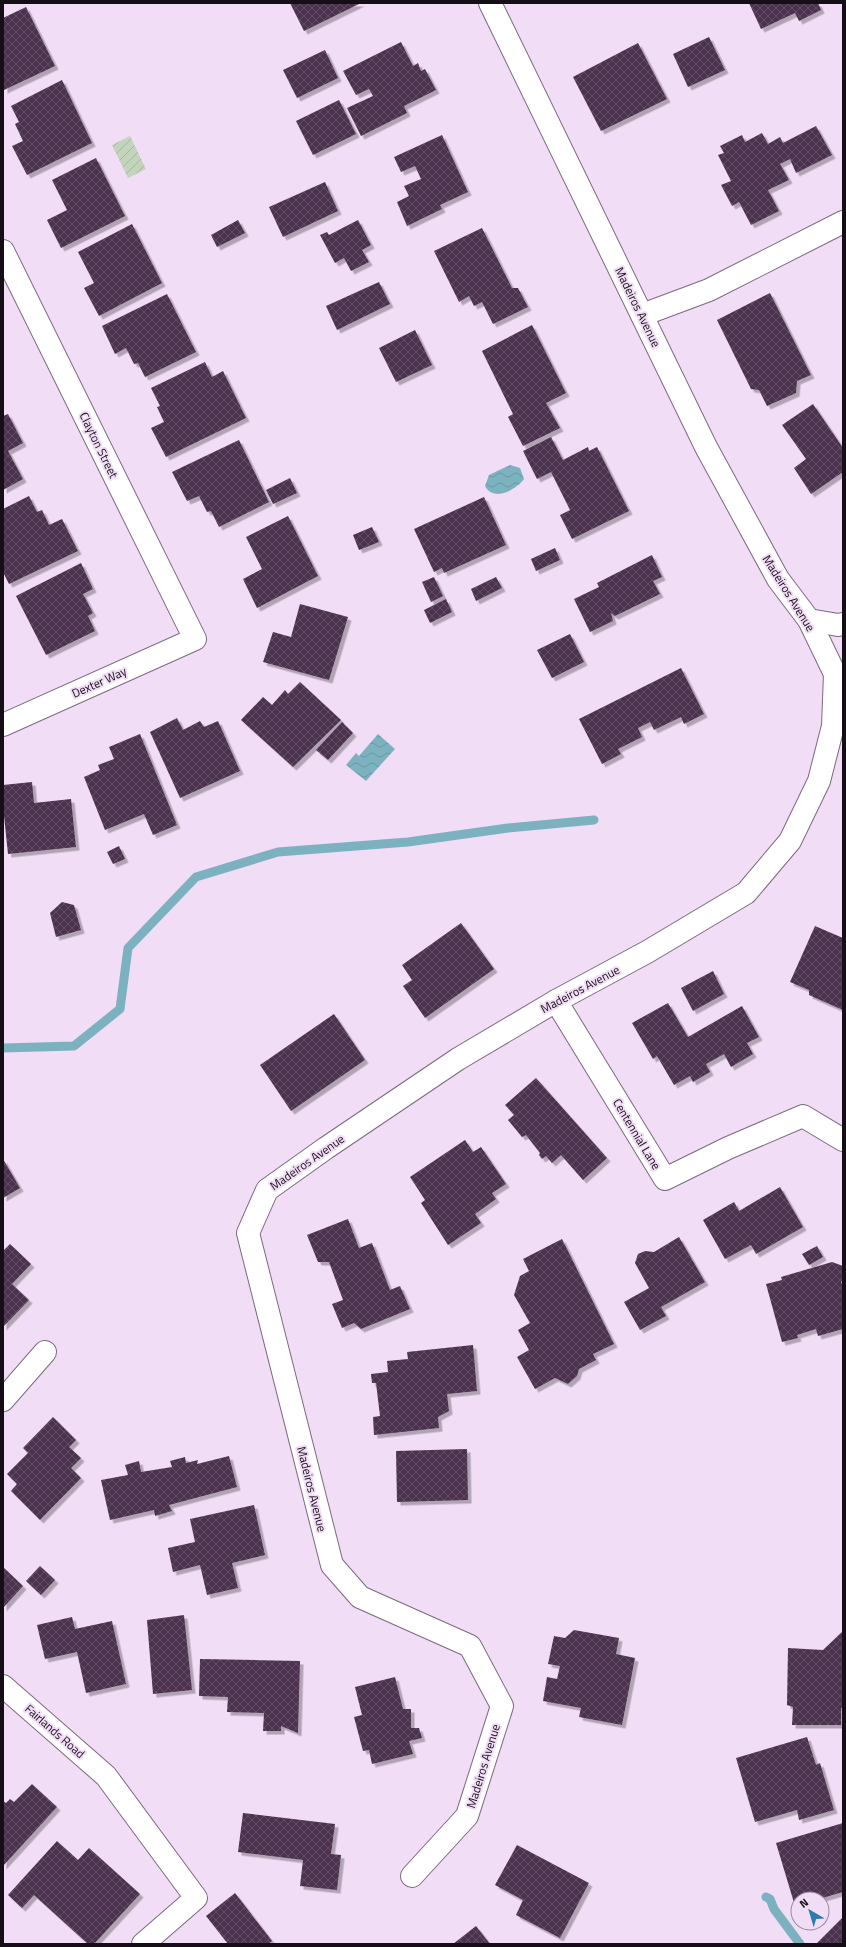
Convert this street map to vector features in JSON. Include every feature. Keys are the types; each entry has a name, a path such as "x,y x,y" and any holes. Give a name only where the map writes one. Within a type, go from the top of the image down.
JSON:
{"street":[{"name":"Madeiros Avenue","path":"412,1876 467,1816 502,1706 470,1646 360,1597 332,1565 248,1233 267,1190 326,1148 458,1059 556,1001 647,952 746,893 790,841 819,781 833,726 834,674 809,620 778,580 706,446 490,3"},
{"path":"642,315 709,290 843,222"},
{"name":"Clayton Street","path":"3,251 195,639"},
{"path":"809,620 838,625 843,624"},
{"name":"Dexter Way","path":"3,726 195,639"},
{"name":"Centennial Lane","path":"556,1001 665,1180 728,1148 803,1116 843,1140"},
{"path":"3,1400 45,1352"},
{"name":"Fairlands Road","path":"3,1686 106,1776 196,1898 143,1944"}],"green space":[{"path":"130,136 146,169 128,178 112,145"}],"water":[{"path":"510,465 520,468 524,479 516,487 504,493 499,494 489,491 485,486 489,475"},
{"path":"378,734 395,749 366,781 346,765 356,753 359,756"}],"building":[{"path":"290,3 361,3 304,31"},
{"path":"749,3 818,3 821,10 799,21 795,13 761,29"},
{"path":"26,7 55,66 4,90 3,18"},
{"path":"709,37 725,70 688,87 673,54"},
{"path":"401,42 413,66 418,63 421,71 425,69 436,90 404,106 407,113 361,136 347,108 373,96 369,89 356,95 343,71"},
{"path":"638,43 667,99 601,131 573,77"},
{"path":"325,50 338,78 297,98 283,70"},
{"path":"62,80 92,143 27,175 12,146 23,141 15,124 19,122 11,106"},
{"path":"339,100 356,134 313,155 296,121"},
{"path":"816,126 832,155 796,173 790,159 780,164 789,180 768,190 779,211 751,225 739,202 732,206 721,185 731,181 718,155 724,153 720,146 742,135 745,142 762,133 768,144 780,137 783,143"},
{"path":"442,135 468,192 440,205 442,209 407,226 397,202 409,196 404,186 421,179 415,166 401,172 394,157"},
{"path":"96,158 125,216 61,248 47,220 67,210 52,180"},
{"path":"325,182 338,211 283,237 269,207"},
{"path":"238,220 245,233 217,247 211,235"},
{"path":"358,220 371,245 362,250 369,262 351,271 344,258 335,263 320,235 327,232 329,235"},
{"path":"132,224 162,283 99,316 84,288 94,283 78,252"},
{"path":"482,228 512,288 518,288 528,307 493,324 482,302 474,306 469,296 459,302 434,251"},
{"path":"379,282 390,304 337,330 326,306"},
{"path":"770,293 811,375 797,381 796,393 767,406 759,390 751,389 717,320"},
{"path":"167,294 196,352 145,377 138,363 134,364 126,348 115,354 102,326"},
{"path":"532,325 566,393 546,403 560,428 523,446 508,417 513,414 482,351"},
{"path":"415,330 432,365 396,382 379,348"},
{"path":"205,362 212,377 223,371 246,418 166,457 151,428 164,422 157,407 160,406 151,388"},
{"path":"813,404 843,448 843,472 811,494 794,468 806,459 782,425"},
{"path":"8,414 23,443 8,451 23,479 3,490 3,416"},
{"path":"551,437 563,460 588,447 589,451 597,447 629,511 572,539 560,515 570,510 551,472 537,479 523,451"},
{"path":"239,440 269,502 219,527 211,511 207,512 199,496 187,501 172,472"},
{"path":"290,478 297,493 273,504 266,490"},
{"path":"29,496 37,512 42,510 49,525 62,519 78,551 9,584 3,572 3,509"},
{"path":"484,497 506,545 444,573 442,568 434,572 414,529"},
{"path":"288,516 318,576 257,608 243,579 262,569 246,537"},
{"path":"372,527 379,542 359,550 353,535"},
{"path":"555,548 560,560 536,571 531,559"},
{"path":"652,555 662,577 653,581 660,594 615,616 611,613 613,621 590,632 574,599 599,587 597,583"},
{"path":"81,563 93,589 83,594 93,613 88,616 95,631 46,655 16,596"},
{"path":"434,577 443,596 431,602 422,582"},
{"path":"496,577 502,588 476,601 471,589"},
{"path":"446,599 452,612 430,623 424,610"},
{"path":"300,604 348,617 329,680 263,662 273,632 291,637"},
{"path":"570,634 584,662 552,678 537,650"},
{"path":"681,668 704,714 684,724 681,717 654,730 650,722 638,728 642,737 618,749 621,754 602,764 579,719"},
{"path":"300,682 341,720 293,767 241,720 263,697 272,705 285,690 288,694"},
{"path":"177,718 183,730 200,721 204,727 218,721 240,771 180,798 150,732"},
{"path":"342,722 353,733 328,760 316,750"},
{"path":"140,734 177,825 153,835 144,814 105,830 84,777 100,770 98,765 114,759 109,747"},
{"path":"32,782 34,803 71,799 76,847 8,854 3,806 3,785"},
{"path":"119,846 125,859 113,864 107,852"},
{"path":"62,902 74,905 81,930 56,937 50,913"},
{"path":"461,923 494,969 425,1018 403,986 412,980 402,965"},
{"path":"815,926 843,938 843,1010 809,995 809,990 790,982"},
{"path":"713,971 724,994 693,1011 681,988"},
{"path":"668,1003 688,1037 742,1006 759,1037 747,1043 753,1054 731,1067 724,1054 706,1064 710,1072 693,1082 690,1076 674,1085 657,1056 653,1059 632,1023"},
{"path":"334,1014 365,1060 291,1111 260,1065"},
{"path":"536,1078 607,1158 583,1180 561,1155 552,1163 546,1156 542,1159 539,1155 540,1153 526,1135 522,1137 508,1120 514,1115 505,1105"},
{"path":"465,1140 473,1152 481,1147 506,1184 492,1193 496,1199 475,1214 481,1223 448,1245 421,1203 425,1200 410,1177"},
{"path":"3,1159 20,1188 3,1198"},
{"path":"780,1187 803,1227 756,1254 751,1245 725,1259 703,1220 734,1202 739,1211"},
{"path":"348,1219 359,1248 372,1243 390,1290 400,1286 410,1309 361,1329 354,1323 342,1328 332,1304 343,1300 329,1262 318,1262 307,1235"},
{"path":"679,1237 705,1282 661,1307 666,1316 640,1330 624,1302 649,1288 635,1263 638,1254 645,1251 654,1252"},
{"path":"562,1239 614,1344 593,1354 596,1360 579,1369 577,1376 568,1384 555,1378 535,1389 517,1357 529,1350 518,1330 530,1323 514,1295 520,1276 529,1271 523,1259"},
{"path":"10,1244 31,1264 12,1284 29,1300 3,1327 3,1251"},
{"path":"817,1246 823,1257 809,1265 802,1254"},
{"path":"832,1262 843,1266 843,1279 841,1282 843,1287 843,1329 818,1336 816,1329 797,1335 798,1338 782,1342 766,1284 782,1280 781,1277"},
{"path":"473,1345 477,1391 447,1394 449,1411 438,1417 439,1428 374,1435 373,1417 380,1416 376,1383 372,1383 371,1374 388,1372 387,1361 408,1359 407,1352"},
{"path":"53,1417 76,1440 69,1447 81,1458 71,1468 81,1478 40,1520 11,1491 17,1484 7,1474 28,1453 23,1448"},
{"path":"467,1449 468,1500 397,1502 396,1451"},
{"path":"229,1456 237,1487 169,1505 172,1511 155,1516 154,1510 110,1520 101,1480 128,1475 125,1465 139,1461 141,1472 172,1467 170,1461 185,1457 186,1463 198,1460 197,1464"},
{"path":"254,1505 265,1555 232,1563 238,1588 207,1595 200,1565 173,1572 168,1548 195,1542 190,1519"},
{"path":"40,1566 55,1580 41,1595 26,1581"},
{"path":"3,1567 23,1586 3,1608"},
{"path":"184,1615 192,1690 153,1694 147,1620"},
{"path":"72,1617 75,1629 112,1621 126,1684 86,1693 77,1652 45,1659 37,1625"},
{"path":"574,1630 619,1638 616,1654 635,1658 622,1725 579,1717 581,1708 543,1701 547,1677 557,1679 560,1666 548,1664 554,1636 565,1638"},
{"path":"843,1631 843,1707 841,1708 841,1725 792,1725 793,1707 787,1705 788,1648 823,1650"},
{"path":"200,1659 300,1661 298,1733 281,1726 281,1731 263,1731 264,1713 227,1712 228,1697 199,1696"},
{"path":"395,1677 403,1709 411,1709 411,1728 419,1728 422,1738 409,1741 413,1754 372,1764 369,1750 363,1751 354,1717 362,1715 355,1687"},
{"path":"807,1737 816,1765 820,1763 834,1810 799,1820 797,1810 755,1822 736,1758"},
{"path":"32,1784 57,1807 3,1866 3,1801 6,1803 10,1799 14,1802"},
{"path":"243,1813 335,1824 331,1854 341,1855 337,1890 300,1886 303,1860 238,1852"},
{"path":"843,1823 843,1892 830,1896 830,1891 790,1891 776,1843"},
{"path":"57,1841 78,1860 89,1848 140,1894 94,1944 88,1944 34,1895 22,1908 8,1895"},
{"path":"517,1845 589,1883 560,1938 516,1915 523,1900 495,1885"},
{"path":"235,1893 272,1941 268,1944 228,1944 206,1916"},
{"path":"843,1917 843,1944 816,1944 830,1931"},
{"path":"476,1926 490,1944 453,1944"}],"waterway":[{"path":"3,1048 74,1046 120,1009 128,948 196,877 278,852 408,842 508,828 594,820"},
{"path":"766,1897 770,1899 774,1909 800,1944"}]}
